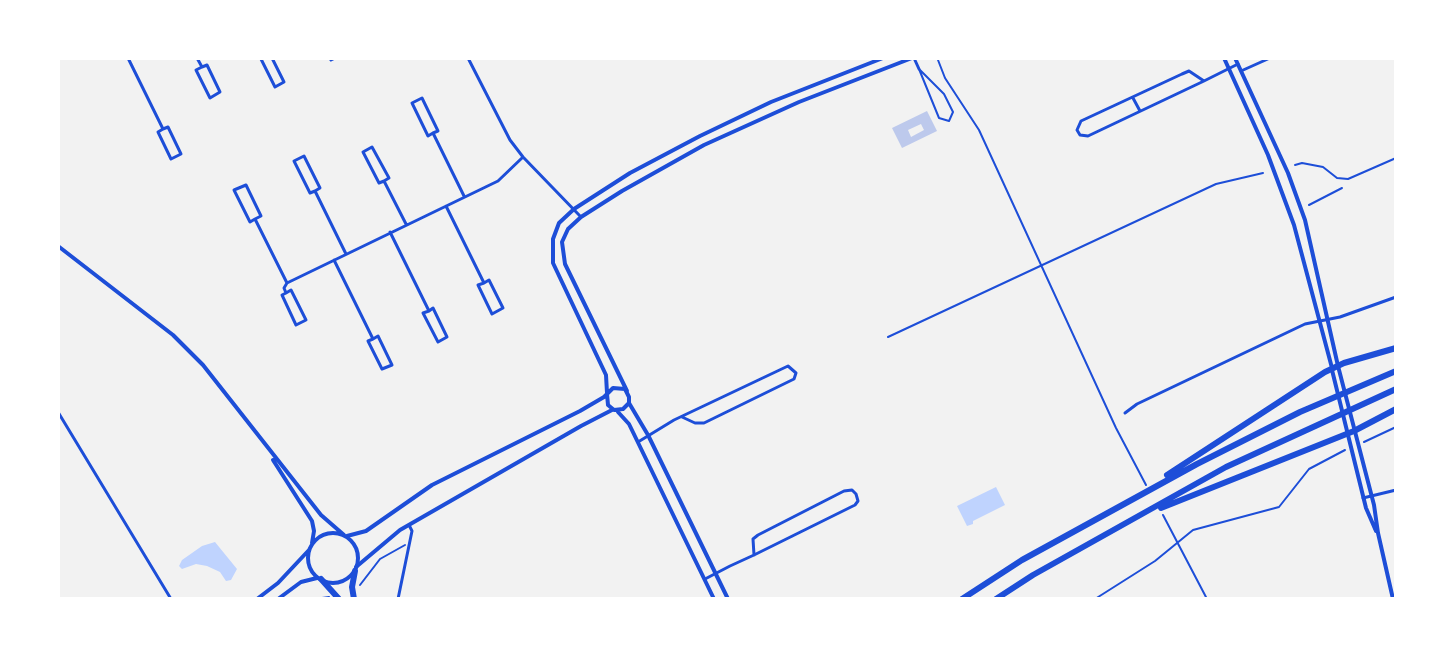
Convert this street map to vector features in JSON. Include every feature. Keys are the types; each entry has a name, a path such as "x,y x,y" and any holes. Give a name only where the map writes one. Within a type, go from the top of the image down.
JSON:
{"highway":[{"path":"1120,505 1335,367 1396,348"},
{"path":"962,599 1022,560 1120,505 1300,412 1396,371"},
{"path":"996,599 1226,467 1396,389"},
{"path":"1117,527 1351,432 1396,409"},
{"path":"354,599 352,587 356,569"},
{"path":"320,579 337,596"}],"street":[{"path":"128,58 163,129"},
{"path":"197,58 202,67"},
{"path":"263,58 275,87 284,82 272,58"},
{"path":"468,58 500,123 523,157 581,217"},
{"path":"714,599 627,420 606,403 606,375 556,270 552,255 555,231 574,209 630,173 700,136 793,93 883,58"},
{"path":"728,599 648,435 629,403 627,391 563,255 565,235 581,217 704,145 784,108 913,58 919,69"},
{"path":"1224,58 1294,225 1319,321 1342,380 1348,421"},
{"path":"1241,71 1270,58"},
{"path":"1282,58 1297,58"},
{"path":"1204,81 1189,71 1081,121 1077,130 1080,135 1088,136 1204,81 1228,69 1237,60 1301,209 1329,319 1336,383 1372,496 1393,599"},
{"path":"207,65 220,92 210,98 196,70 202,67 207,65"},
{"path":"422,98 438,131 433,133 428,136 412,103 422,98"},
{"path":"1133,98 1140,111"},
{"path":"168,127 181,154 171,159 158,132 163,129 168,127"},
{"path":"433,133 464,196"},
{"path":"372,147 389,178 384,181 379,183 363,152 372,147"},
{"path":"304,156 320,188 315,191 310,193 294,161 304,156"},
{"path":"286,293 284,288 287,283 498,181 523,157"},
{"path":"384,181 406,224"},
{"path":"246,185 261,216 255,219 250,222 234,190 246,185"},
{"path":"315,191 346,254"},
{"path":"446,206 484,283"},
{"path":"255,219 287,283"},
{"path":"390,232 429,311"},
{"path":"58,246 173,335 203,365 325,519 357,550 356,569"},
{"path":"334,260 373,339"},
{"path":"489,280 503,308 492,314 478,285 484,283 489,280"},
{"path":"291,290 306,320 296,325 282,295 286,293 291,290"},
{"path":"1125,413 1137,404 1305,324 1396,297"},
{"path":"433,308 447,337 438,342 423,313 429,311 433,308"},
{"path":"378,336 392,365 382,369 368,341 373,339 378,336"},
{"path":"638,442 682,417 788,366 796,373 794,379 704,423 682,417"},
{"path":"257,599 284,577 324,535 345,536 366,531 432,485 580,411 616,387 627,391"},
{"path":"278,599 301,582 320,579 331,583 341,581 388,538 409,525 581,426 623,409 629,403"},
{"path":"58,412 171,599"},
{"path":"1351,432 1363,498 1378,533"},
{"path":"264,444 310,517 314,531 309,565 320,579"},
{"path":"705,579 716,573 754,555 855,505 858,501 856,494 852,490 844,491 758,535 753,539 754,555"},
{"path":"1363,498 1396,490"},
{"path":"398,599 412,531 409,525"}],"lane":[{"path":"919,69 944,94 952,107 953,115 949,121 939,118 919,69"}],"path":[{"path":"938,60 945,78 979,130 1116,428 1150,491"},
{"path":"1295,165 1302,163 1323,167 1337,178 1348,179 1396,158"},
{"path":"888,337 1216,184 1263,173"},
{"path":"1309,205 1342,188"},
{"path":"1364,442 1396,427"},
{"path":"1095,599 1138,573 1193,530 1279,507 1309,469 1345,450"},
{"path":"1164,516 1207,599"},
{"path":"352,587 363,583 380,559 410,542"},
{"path":"315,599 337,596"}],"water":[{"path":"996,487 1005,505 967,526 957,506"},
{"path":"215,542 237,569 231,580 226,581 220,572 207,566 196,564 182,569 179,566 182,560 202,546"}],"building":[{"path":"927,111 937,131 902,148 892,128","holes":["921,124 924,130 911,137 908,130"]}]}
